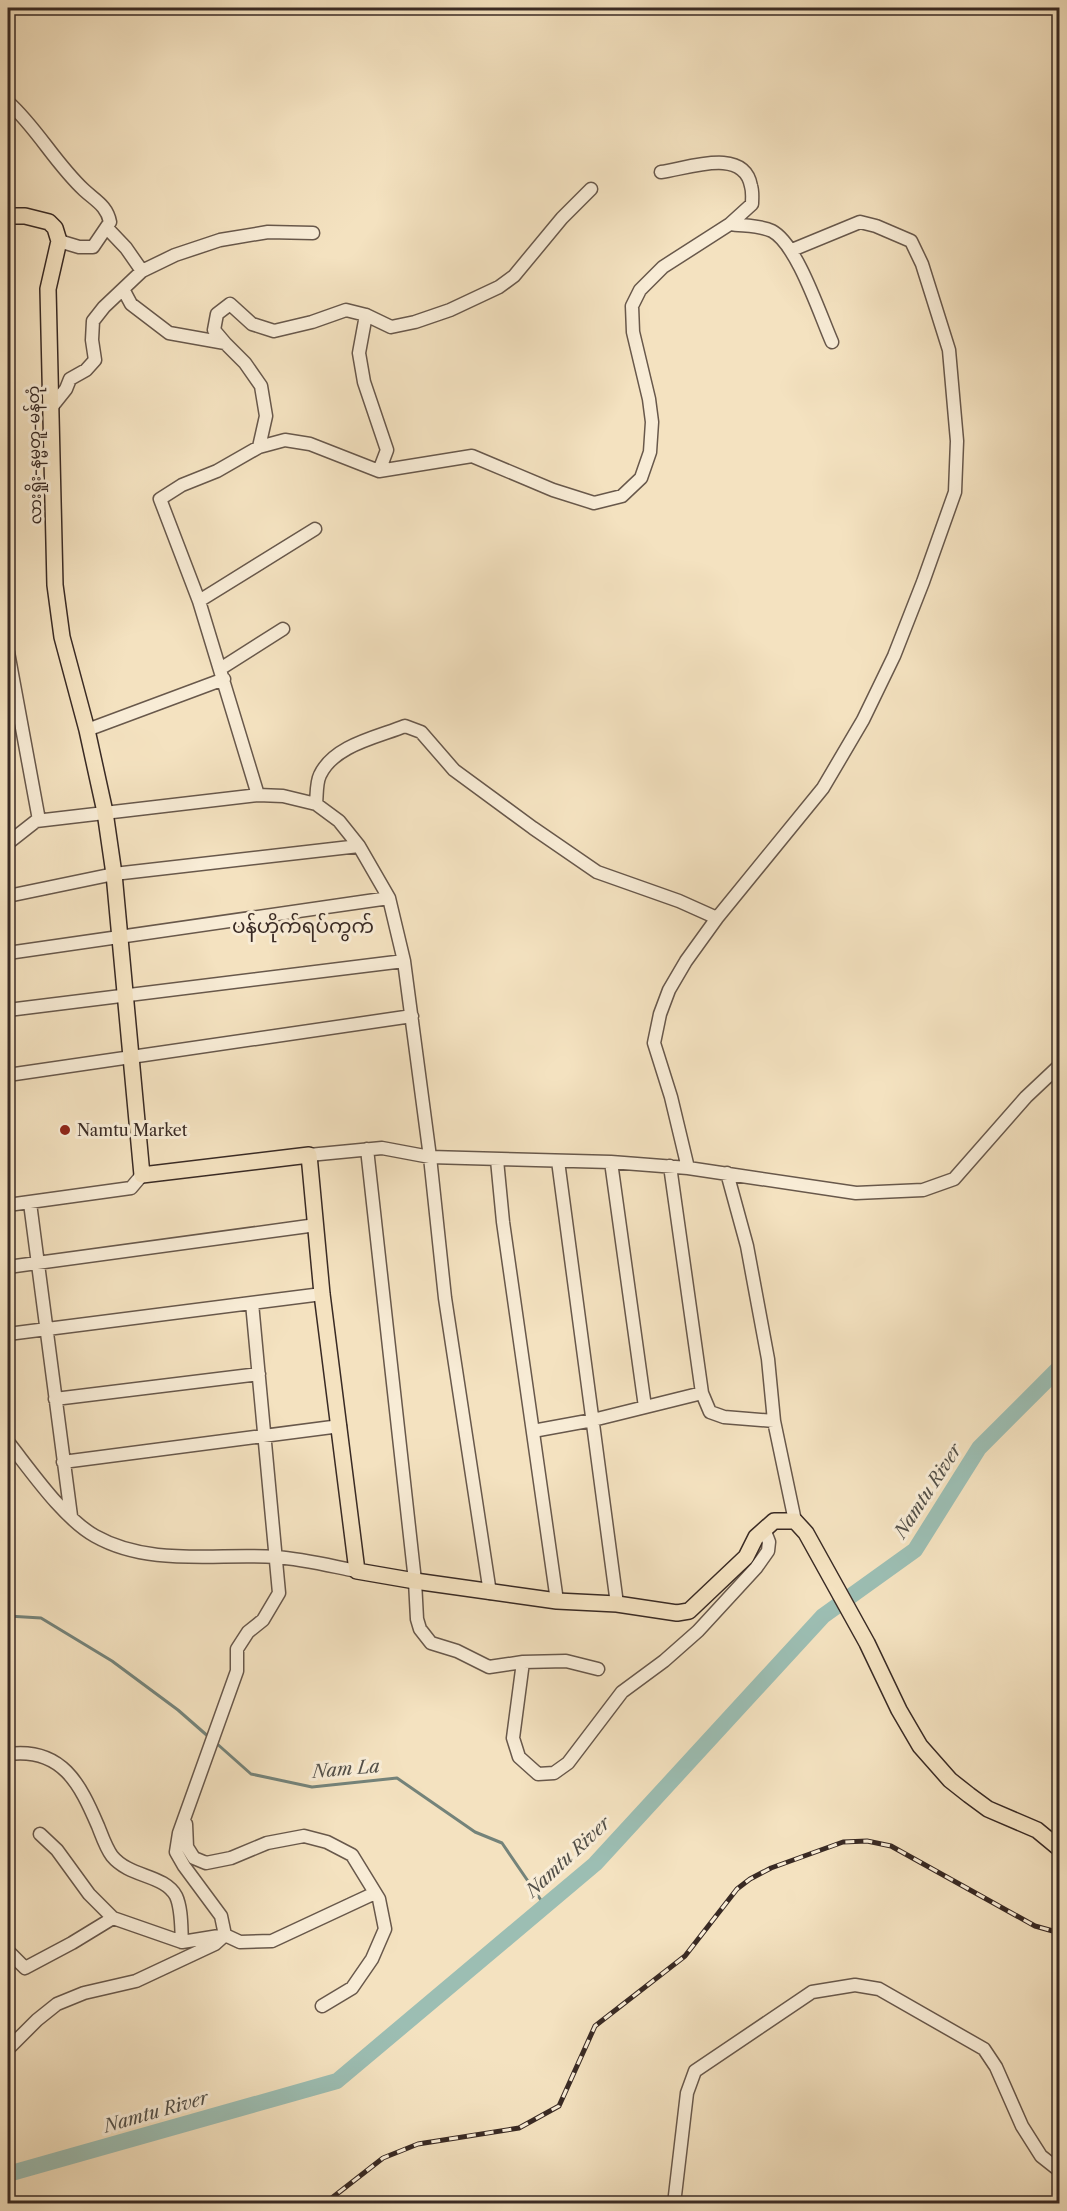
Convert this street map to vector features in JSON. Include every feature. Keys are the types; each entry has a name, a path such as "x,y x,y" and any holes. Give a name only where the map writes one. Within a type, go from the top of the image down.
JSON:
{"main road":[{"path":"8,216 25,216 49,222 55,228 59,241"},
{"name":"လားရှိုး-နမ္မတူ-မန်တုံ","path":"59,241 48,289 56,585 62,637 87,730 105,812 114,874 142,1174"},
{"path":"142,1174 309,1155 322,1294 357,1571 490,1593 557,1601 617,1604 677,1613 689,1611 746,1557 756,1537 774,1521 795,1521 806,1533 867,1643 899,1710 920,1746 950,1780 988,1809 1037,1830 1059,1849"}],"street":[{"path":"8,102 22,115 64,169 108,210 110,222 93,247 79,247 59,241"},
{"path":"258,795 199,601 160,499 182,485 217,471 259,447 285,440 310,444 379,471 472,456 553,490 594,503 622,496 641,478 650,452 652,422 649,399 633,332 632,306 640,290 663,267 730,224 752,204 752,184 742,168 731,163 702,164 660,172"},
{"path":"259,447 266,416 261,386 245,363 214,330 217,314 230,304 252,324 274,331 312,322 346,310 366,315 391,327 415,322 450,310 499,287 514,276 562,218 591,189"},
{"path":"688,1167 654,1043 660,1014 669,990 686,961 717,918 823,788 863,720 894,656 956,492 957,441 949,350 922,264 911,241 876,226 860,222 792,250"},
{"path":"730,224 763,227 775,232 792,250 832,342"},
{"path":"107,228 126,248 142,272"},
{"path":"50,409 66,389 70,380 86,370 95,360 92,340 93,321 104,307 142,272 175,255 220,240 268,232 313,233"},
{"path":"123,289 131,304 169,333 225,343"},
{"path":"366,315 359,353 364,382 387,450 379,471"},
{"path":"199,601 315,529"},
{"path":"87,730 222,674 283,629"},
{"path":"8,652 39,820"},
{"path":"316,804 319,776 329,762 345,750 405,726 421,732 454,770 597,872 679,901 717,918"},
{"path":"8,843 39,820 258,795 283,796 316,804 339,821 359,846 388,898 404,961 430,1157 445,1298 490,1593"},
{"path":"8,896 114,874 359,846"},
{"path":"8,953 388,898"},
{"path":"8,1010 404,961"},
{"path":"8,1075 412,1016"},
{"path":"309,1155 382,1148 430,1157 611,1162 688,1167 856,1193 923,1190 954,1179 1026,1097 1059,1065"},
{"path":"367,1149 415,1581 417,1619 420,1629 431,1642 489,1667 523,1662 566,1662 598,1670"},
{"path":"497,1160 503,1222 557,1601"},
{"path":"558,1161 617,1604"},
{"path":"611,1162 645,1407"},
{"path":"670,1166 702,1393 710,1412 724,1417 774,1421"},
{"path":"727,1173 747,1246 768,1359 774,1421 795,1521"},
{"path":"8,1205 131,1188 142,1174"},
{"path":"30,1203 71,1516"},
{"path":"8,1267 316,1226"},
{"path":"8,1334 322,1294"},
{"path":"225,1935 221,1916 176,1852 179,1833 237,1671 237,1649 248,1632 263,1620 279,1593 252,1303"},
{"path":"55,1398 259,1374"},
{"path":"533,1431 593,1420 702,1393"},
{"path":"63,1462 340,1426"},
{"path":"8,1442 52,1498 93,1535 118,1548 192,1557 276,1557 357,1571"},
{"path":"523,1662 513,1738 519,1757 538,1774 554,1773 568,1763 622,1692 664,1661 698,1631 756,1568 768,1551 769,1542 764,1529"},
{"path":"8,1754 27,1754 46,1758 63,1766 83,1792 110,1854 126,1869 169,1887 177,1898 182,1942"},
{"path":"185,1816 187,1847 194,1858 206,1863 231,1858 267,1843 304,1836 327,1842 352,1856 379,1899 385,1929 372,1959 352,1988 322,2006"},
{"path":"40,1834 57,1850 89,1894 113,1918 182,1942 225,1935 240,1942 272,1941 375,1893"},
{"path":"8,1951 25,1968 113,1918"},
{"path":"8,2049 36,2020 57,2004 84,1993 136,1981 215,1944 225,1935"},
{"path":"674,2204 687,2092 695,2070 812,1992 855,1985 879,1989 984,2049 996,2067 1022,2126 1041,2156 1059,2171"}],"waterway":[{"name":"Namtu River","path":"8,2174 337,2081 595,1864 823,1616 915,1550 979,1448 1060,1367"},
{"name":"Nam La","path":"8,1616 41,1618 112,1661 178,1710 210,1738"},
{"name":"Nam La","path":"215,1742 251,1774 312,1787 397,1778 475,1832 502,1843 545,1906"}],"railway":[{"path":"324,2204 383,2158 418,2144 519,2128 559,2106 595,2026 685,1956 737,1889 771,1868 843,1842 867,1841 891,1846 1035,1926 1060,1933"}],"place":[{"name":"Namtu Market","path":"65,1130"}],"district":[{"name":"ပန်ဟိုက်ရပ်ကွက်","path":"303,926"}]}
